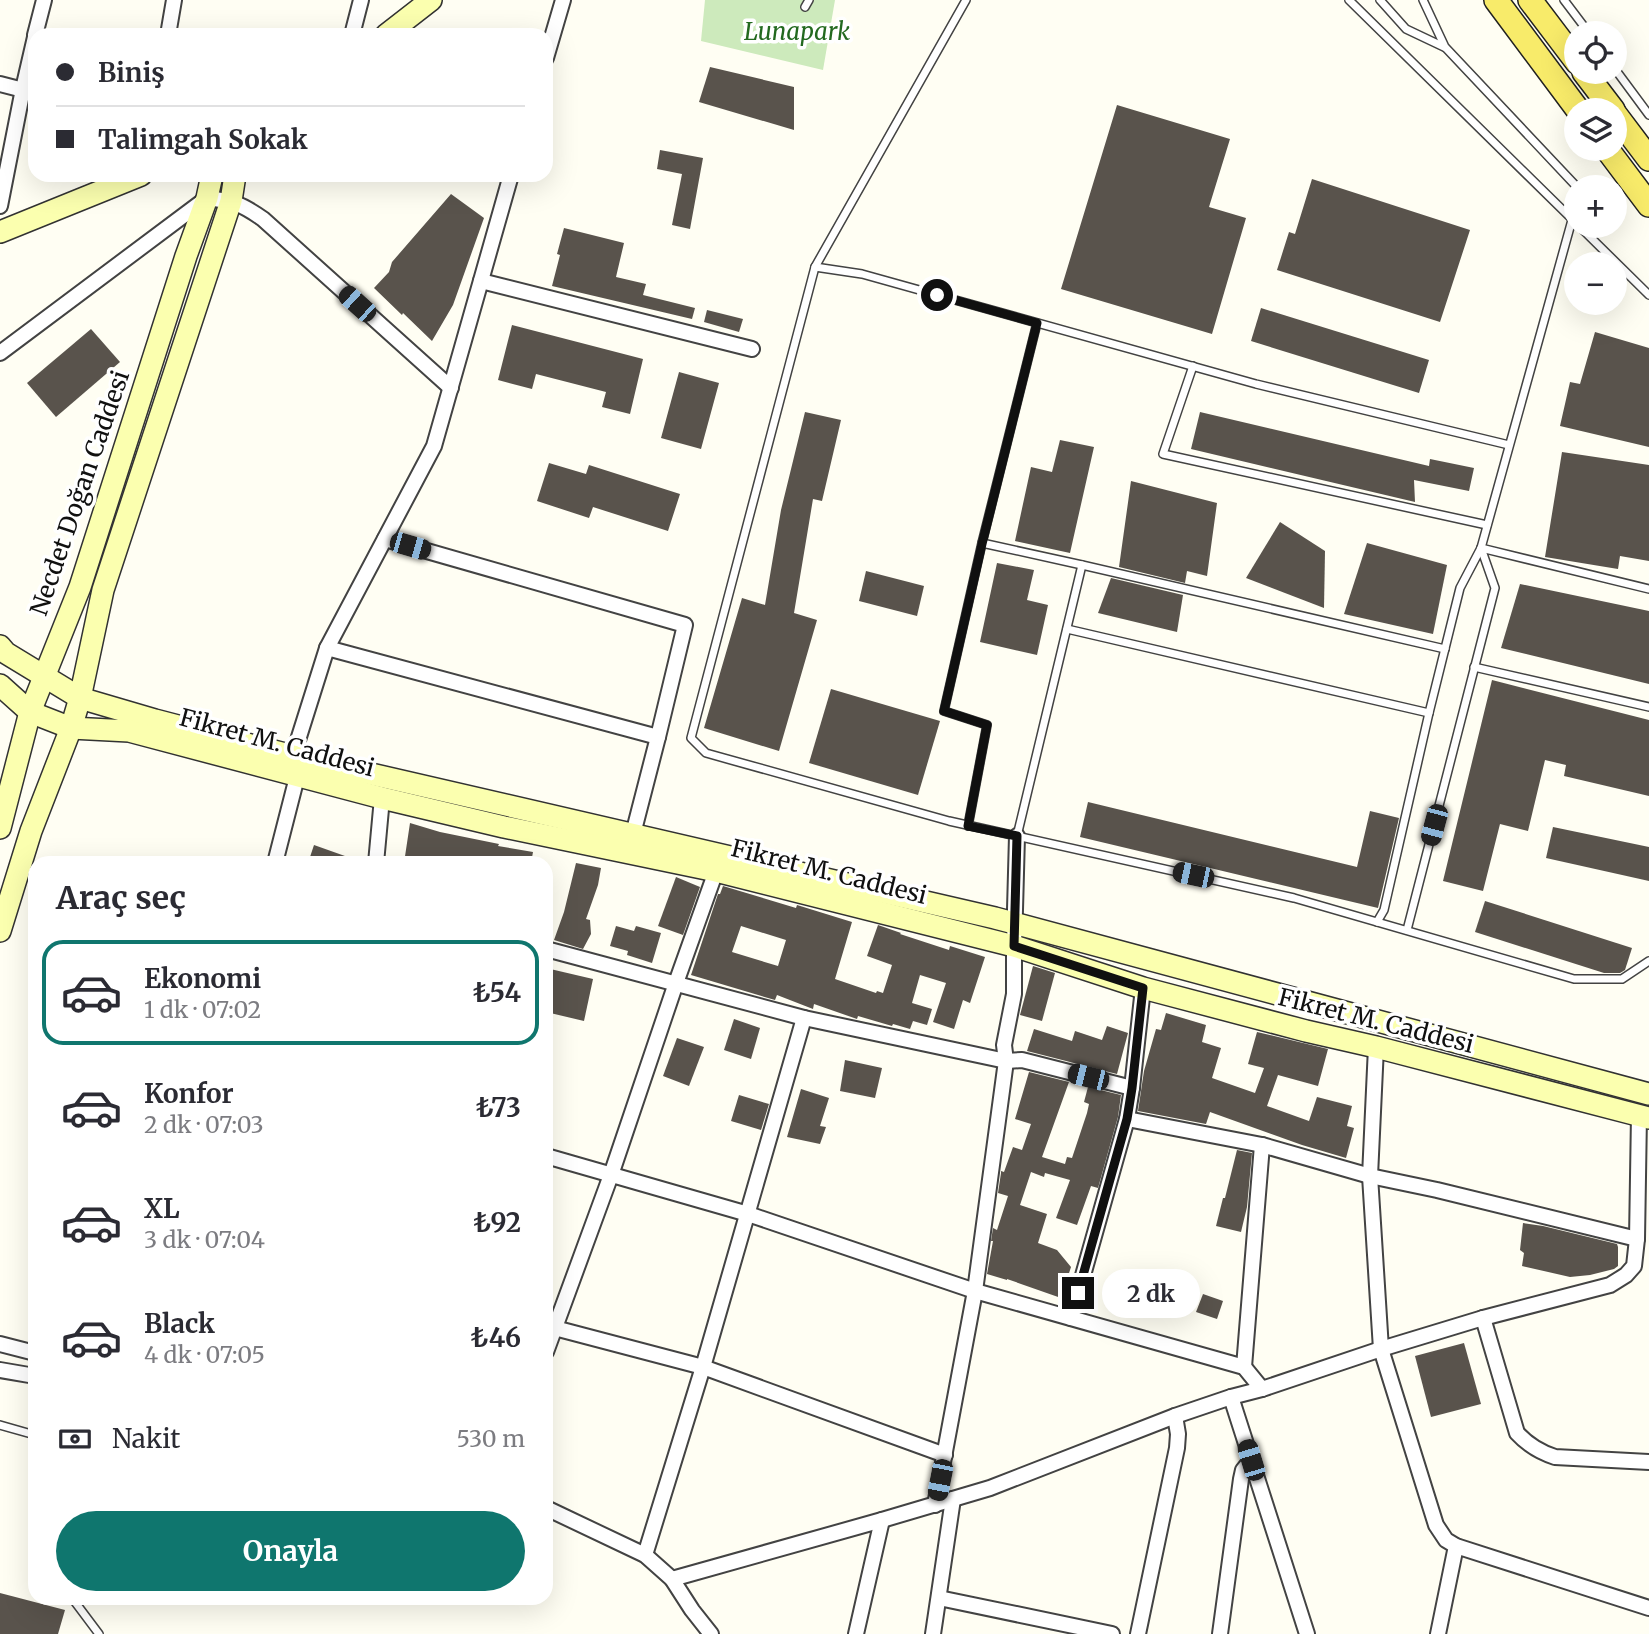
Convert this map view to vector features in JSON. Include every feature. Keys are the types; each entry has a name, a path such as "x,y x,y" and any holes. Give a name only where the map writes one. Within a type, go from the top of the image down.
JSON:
{"main road":[{"path":"395,28 431,0"},
{"path":"1496,0 1569,98"},
{"path":"1530,0 1564,45"},
{"path":"1627,129 1649,159"},
{"path":"1616,161 1649,205"},
{"path":"0,232 124,182"},
{"name":"Necdet Doğan Caddesi","path":"0,828 30,712 80,587 210,182"},
{"path":"0,931 31,831 71,728 103,590 231,201 234,182"},
{"path":"0,646 6,653 80,698 295,766 633,834 1014,923 1649,1094"},
{"name":"Fikret M. Caddesi","path":"0,685 30,712 71,728 129,731 295,766 382,798 504,827 716,871 1014,946 1143,988 1644,1117"}],"street":[{"path":"37,28 44,0"},
{"path":"169,28 174,0"},
{"path":"354,28 361,0"},
{"path":"553,35 564,0"},
{"path":"0,84 28,91"},
{"path":"0,206 28,95"},
{"path":"276,856 295,766 327,648 434,446 509,182"},
{"path":"0,353 207,198 231,201 246,207 263,219 450,388"},
{"path":"481,281 752,349"},
{"path":"385,539 685,625 633,834"},
{"path":"327,648 658,737"},
{"path":"377,856 382,798"},
{"path":"935,1505 975,1291 1006,1061 1004,1045 1014,994 1017,836"},
{"path":"553,1319 611,1175 716,871"},
{"path":"553,951 804,1018 1006,1061 1021,1060 1132,1088"},
{"path":"1071,1318 1127,1119 1143,988"},
{"path":"645,1555 703,1367 804,1018"},
{"path":"1376,1047 1370,1176 1381,1349 1436,1525 1446,1540 1456,1546 1649,1608"},
{"path":"672,1579 990,1488 1231,1397 1483,1318 1609,1285 1626,1275 1634,1266 1644,1117"},
{"path":"1127,1119 1262,1145 1370,1176 1637,1239"},
{"path":"1244,1367 1262,1145"},
{"path":"553,1158 748,1214 975,1291 1244,1367 1262,1389"},
{"path":"1483,1318 1517,1433 1527,1444 1555,1457 1649,1462"},
{"path":"553,1327 703,1367 944,1455"},
{"path":"0,1345 28,1351"},
{"path":"0,1370 28,1375"},
{"path":"1231,1397 1307,1634"},
{"path":"1138,1634 1177,1448 1175,1416"},
{"path":"1220,1634 1241,1479 1243,1470 1251,1460"},
{"path":"933,1634 954,1499"},
{"path":"553,1511 645,1555 672,1579 711,1634"},
{"path":"856,1634 882,1520"},
{"path":"1438,1634 1456,1546"},
{"path":"939,1598 1112,1634"}],"lane":[{"path":"966,0 815,267 691,738 706,753 968,826 1294,898 1574,979 1622,979 1649,961"},
{"path":"1349,0 1564,211"},
{"path":"1380,0 1406,29 1445,47"},
{"path":"1423,0 1445,47 1566,175"},
{"path":"1564,0 1580,21"},
{"path":"1626,84 1649,115"},
{"path":"1377,922 1384,910 1460,588 1481,548 1571,238"},
{"path":"1591,238 1649,295"},
{"path":"815,267 862,274 1256,384 1509,445"},
{"path":"968,826 987,725 944,711 1037,323"},
{"path":"1193,366 1163,454 1487,525"},
{"path":"982,544 1444,649"},
{"path":"1481,548 1649,589"},
{"path":"1407,930 1495,587 1481,548"},
{"path":"1017,836 1082,565"},
{"path":"1067,629 1429,713"},
{"path":"1475,667 1649,708"},
{"path":"0,1425 28,1434"},
{"path":"77,1605 99,1634"}],"green space":[{"name":"Lunapark","path":"705,0 835,0 823,70 701,41"}],"building":[{"path":"710,67 794,87 794,130 699,102"},
{"path":"1117,105 1230,139 1209,207 1246,218 1212,334 1061,289"},
{"path":"660,150 703,158 690,229 672,225 682,174 657,169"},
{"path":"1312,179 1470,230 1440,322 1277,270 1289,232 1295,234"},
{"path":"451,194 484,218 453,305 432,341 374,288 389,272 392,262"},
{"path":"564,228 624,243 616,277 646,284 643,295 695,308 692,319 552,286"},
{"path":"1261,308 1429,360 1419,393 1251,341"},
{"path":"707,310 743,319 739,332 704,322"},
{"path":"512,325 643,359 630,414 602,407 606,392 536,374 532,389 498,380"},
{"path":"91,329 120,362 56,417 27,383"},
{"path":"1595,332 1649,348 1649,447 1560,426 1570,382 1580,384"},
{"path":"679,372 719,383 701,449 661,438"},
{"path":"805,412 841,420 822,501 813,499 794,613 817,620 779,751 704,728 742,598 765,605 781,510"},
{"path":"1200,412 1429,466 1430,459 1474,468 1469,491 1414,480 1415,502 1191,449"},
{"path":"1060,440 1094,447 1070,553 1015,541 1031,467 1052,472"},
{"path":"1562,452 1649,465 1649,561 1620,556 1618,569 1545,557"},
{"path":"549,463 586,474 589,465 680,494 668,531 593,507 589,518 537,501"},
{"path":"1131,481 1217,503 1207,576 1187,571 1185,583 1119,567"},
{"path":"1280,522 1325,551 1324,608 1246,578"},
{"path":"1367,543 1447,565 1433,634 1344,614"},
{"path":"997,563 1034,570 1027,600 1048,605 1037,655 980,642"},
{"path":"866,571 924,586 917,616 859,601"},
{"path":"1111,578 1183,595 1177,632 1098,613"},
{"path":"1520,584 1649,611 1649,684 1501,648"},
{"path":"1492,680 1649,720 1649,796 1564,776 1566,765 1545,760 1528,831 1500,824 1483,891 1443,881"},
{"path":"831,689 940,721 918,795 809,763"},
{"path":"1088,802 1357,867 1370,811 1399,818 1378,908 1080,837"},
{"path":"410,823 499,844 498,846 533,852 532,856 405,856"},
{"path":"1553,827 1649,847 1649,881 1546,858"},
{"path":"314,845 345,856 310,856"},
{"path":"576,863 601,868 586,919 590,920 591,934 583,949 554,940"},
{"path":"676,877 700,887 683,935 658,926"},
{"path":"723,886 852,922 835,979 876,993 883,993 892,965 867,956 878,925 949,950 950,946 985,957 970,1003 963,1000 954,1029 933,1022 946,983 920,975 912,1003 932,1009 927,1025 913,1021 910,1029 858,1016 857,1019 814,1004 813,1009 777,995 775,1000 691,975","holes":["741,926 786,940 778,966 732,952"]},
{"path":"1485,901 1632,948 1625,970 1620,973 1604,973 1475,932"},
{"path":"616,926 634,931 636,926 661,933 652,963 627,955 628,951 610,946"},
{"path":"1033,966 1055,973 1042,1021 1020,1015"},
{"path":"553,970 593,979 584,1021 553,1014"},
{"path":"1166,1013 1206,1025 1202,1042 1221,1048 1212,1078 1255,1093 1264,1068 1248,1064 1257,1032 1328,1049 1318,1086 1278,1075 1267,1106 1309,1121 1317,1097 1352,1106 1347,1126 1354,1128 1346,1158 1210,1112 1206,1124 1138,1111 1144,1071 1156,1029 1161,1030"},
{"path":"734,1019 760,1028 751,1059 724,1050"},
{"path":"1107,1026 1128,1033 1117,1074 1027,1051 1034,1029 1072,1041 1075,1031 1102,1040"},
{"path":"677,1038 704,1047 689,1086 663,1076"},
{"path":"845,1060 882,1068 875,1098 840,1091"},
{"path":"1029,1072 1069,1082 1042,1157 1065,1164 1067,1157 1072,1158 1087,1113 1089,1104 1084,1102 1088,1087 1121,1095 1118,1117 1098,1188 1091,1186 1077,1225 1056,1218 1070,1180 1045,1173 1044,1177 1031,1172 1020,1205 1047,1214 1038,1243 1057,1250 1071,1267 1061,1298 987,1274 993,1228 997,1230 1008,1196 998,1193 1001,1171 1004,1172 1013,1147 1022,1150 1031,1124 1015,1119"},
{"path":"801,1089 829,1098 820,1126 826,1127 820,1144 787,1137"},
{"path":"739,1095 769,1104 761,1130 731,1121"},
{"path":"1237,1150 1252,1153 1247,1207 1241,1232 1216,1226"},
{"path":"1523,1223 1617,1244 1618,1266 1590,1275 1570,1277 1522,1266 1524,1253 1520,1250"},
{"path":"1203,1294 1223,1301 1217,1319 1196,1312"},
{"path":"1464,1343 1481,1404 1431,1417 1415,1356"},
{"path":"0,1593 28,1600 28,1605 46,1605 65,1610 58,1634 0,1634"}],"route":[{"path":"937,295 1037,323 944,711 987,725 968,826 1017,836 1014,946 1143,988 1127,1119 1078,1293"}]}
